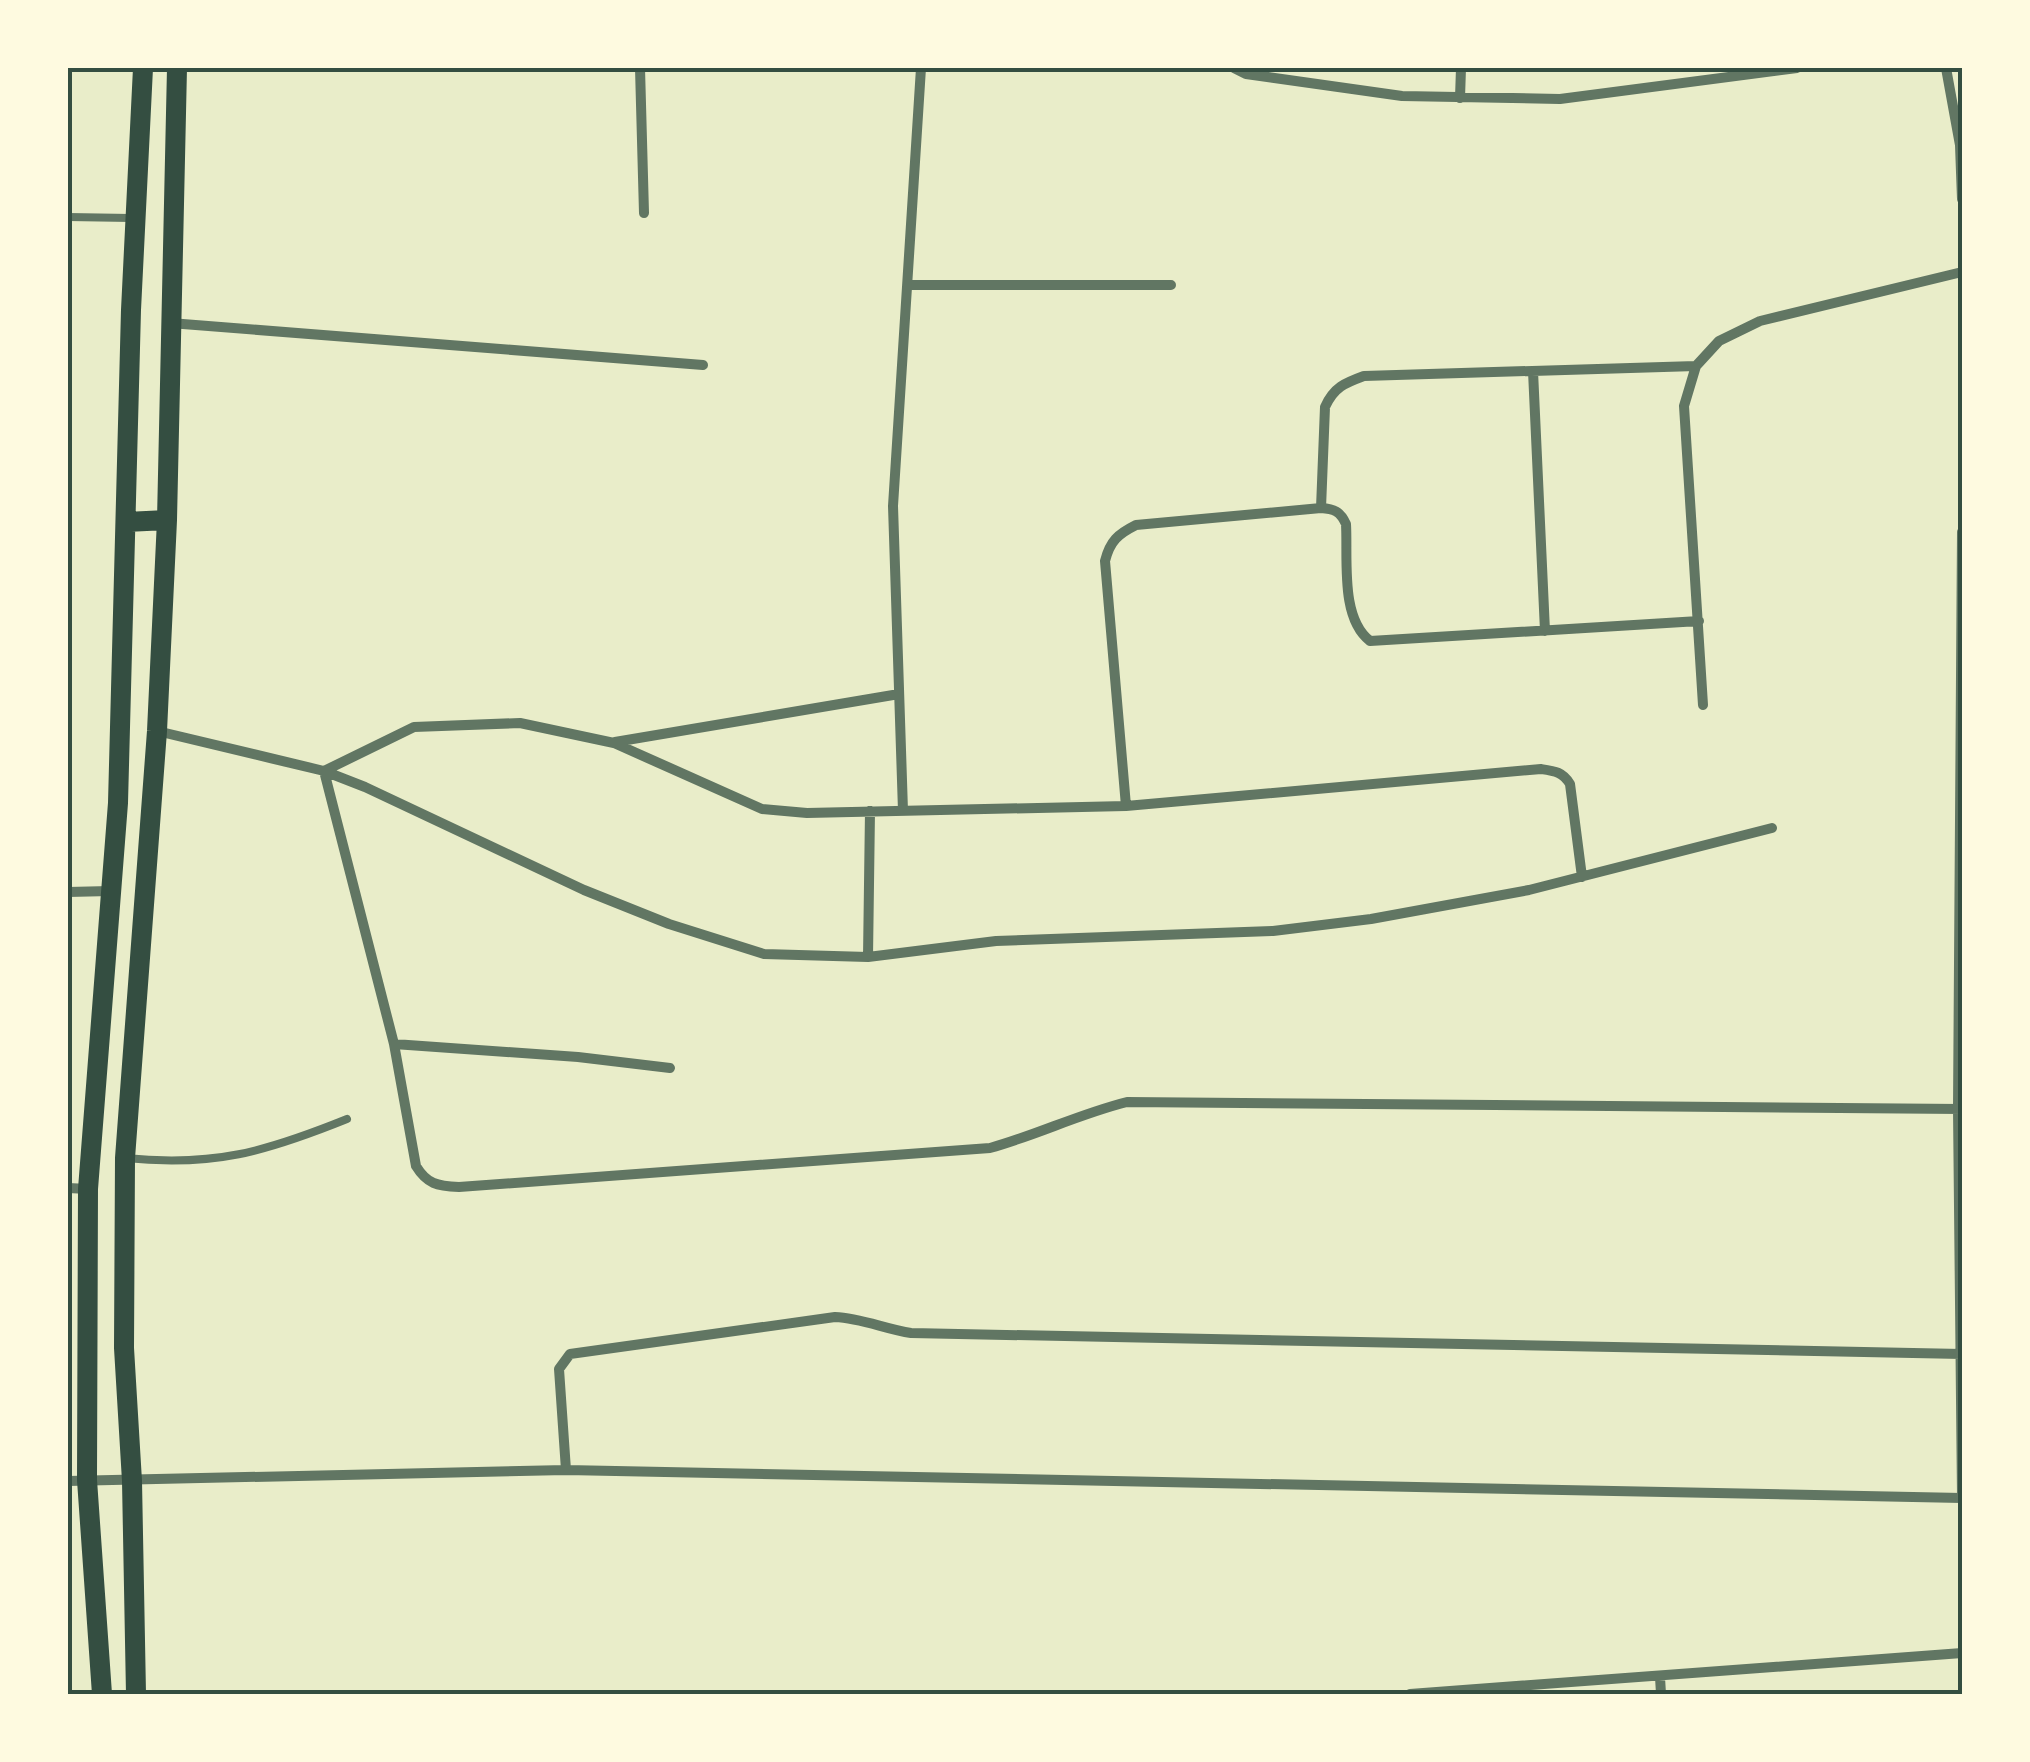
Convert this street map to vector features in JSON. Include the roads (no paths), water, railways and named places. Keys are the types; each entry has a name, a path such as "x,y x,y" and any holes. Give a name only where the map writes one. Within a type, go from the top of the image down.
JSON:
{"main road":[{"path":"102,1694 77,1480 78,1188 111,891 123,686 143,68"},
{"path":"136,1694 132,1481 124,1348 126,1158 158,731 177,68"},
{"path":"126,522 167,520"}],"street":[{"path":"640,68 644,213"},
{"path":"903,811 893,506 921,68"},
{"path":"1234,68 1246,74 1402,96 1560,99 1797,68"},
{"path":"1460,98 1461,68"},
{"path":"1946,68 1960,145 1962,198"},
{"path":"1703,705 1684,406 1696,366 1719,342 1760,321 1962,272"},
{"path":"908,285 1171,285"},
{"path":"170,323 703,365"},
{"path":"1321,508 1326,407 1331,394 1343,384 1364,376 1696,366"},
{"path":"1533,371 1546,630"},
{"path":"1126,806 1105,561 1110,544 1121,532 1136,525 1321,508 1342,514 1346,524 1351,617 1358,632 1370,640 1699,621"},
{"path":"77,1480 566,1470 1962,1497 1962,532"},
{"path":"614,742 900,694"},
{"path":"324,771 414,728 520,723 614,742 762,809 807,813 1126,806 1541,769 1566,776 1570,784 1582,877"},
{"path":"158,731 324,771 365,786 584,890 669,924 764,954 868,957 996,942 1272,931 1371,919 1530,890 1772,828"},
{"path":"324,771 394,1044 416,1166 424,1179 436,1186 517,1184 990,1148 1033,1136 1087,1112 1126,1102 1960,1109"},
{"path":"868,957 870,812"},
{"path":"68,892 111,891"},
{"path":"394,1044 670,1068"},
{"path":"566,1470 560,1369 570,1354 835,1316 912,1333 1962,1354"},
{"path":"1410,1694 1962,1652"},
{"path":"1660,1677 1662,1694"}],"lane":[{"path":"68,217 136,218"},
{"path":"126,1158 176,1163 234,1157 285,1144 347,1119"}]}
